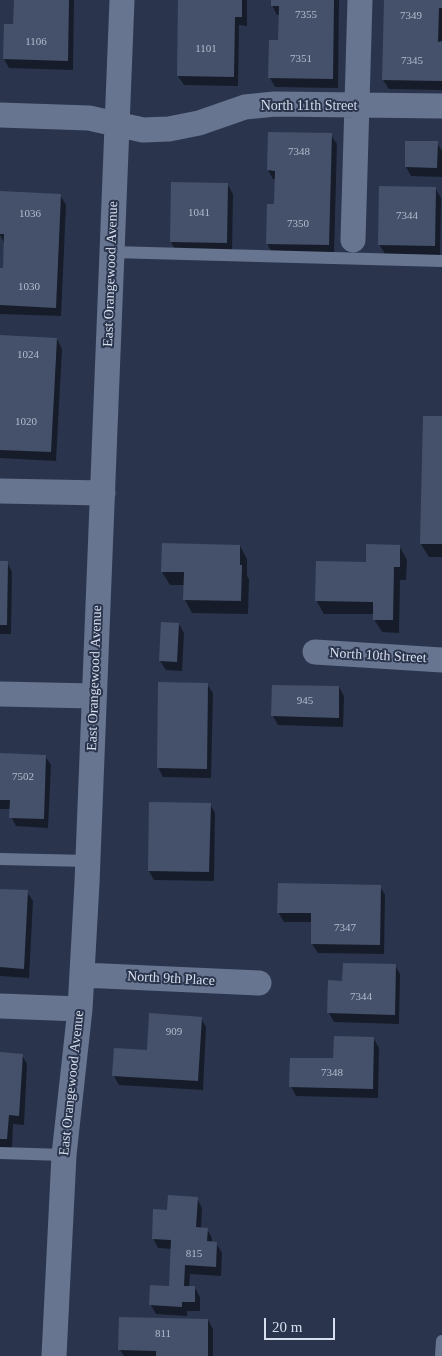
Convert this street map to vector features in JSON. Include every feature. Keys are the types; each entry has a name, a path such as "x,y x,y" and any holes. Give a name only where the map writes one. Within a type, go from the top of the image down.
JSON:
{"street":[{"name":"East Orangewood Avenue","path":"54,1356 64,1155 80,1009 88,861 122,0"},
{"path":"353,240 360,0"},
{"name":"North 11th Street","path":"0,115 89,118 142,130 169,130 245,107 275,104 442,106"},
{"path":"0,491 102,493"},
{"name":"North 10th Street","path":"315,652 442,660"},
{"path":"0,694 94,696"},
{"name":"North 9th Place","path":"82,975 259,983"},
{"path":"0,1006 80,1009"}],"lane":[{"path":"112,252 442,261"},
{"path":"0,859 88,861"},
{"path":"0,1153 64,1155"},
{"path":"441,1356 442,1340"}],"building":[{"path":"14,0 69,0 68,61 3,59 4,24 13,24"},
{"path":"178,0 242,0 242,17 235,17 234,77 177,76"},
{"path":"271,0 334,0 333,79 268,78 269,40 278,40 279,6 271,6"},
{"path":"384,0 442,0 442,8 439,8 438,42 442,41 442,81 382,80"},
{"path":"268,132 332,133 329,245 266,244 267,204 274,204 275,171 267,170"},
{"path":"405,141 438,141 437,168 405,167"},
{"path":"171,182 228,183 227,243 170,242"},
{"path":"379,186 436,187 435,246 378,245"},
{"path":"0,191 61,194 56,308 0,305 0,268 3,268 4,234 0,234"},
{"path":"0,335 57,338 51,452 0,450"},
{"path":"423,416 442,416 442,544 420,544"},
{"path":"162,543 240,545 240,565 242,565 241,601 183,600 184,572 161,572"},
{"path":"366,544 400,545 400,567 394,567 393,620 373,620 373,602 315,601 316,561 366,562"},
{"path":"0,561 8,561 7,625 0,625"},
{"path":"161,622 179,623 177,662 159,661"},
{"path":"158,682 208,683 207,769 157,768"},
{"path":"272,685 339,686 339,718 271,716"},
{"path":"0,753 46,755 44,819 9,818 10,800 0,800"},
{"path":"149,802 211,803 209,872 148,871"},
{"path":"278,883 381,885 380,945 311,944 311,913 277,913"},
{"path":"0,889 28,890 24,969 0,967"},
{"path":"343,963 396,964 395,1015 327,1013 328,980 342,981"},
{"path":"149,1013 202,1017 198,1081 112,1076 114,1048 147,1050"},
{"path":"334,1036 374,1037 373,1089 289,1087 290,1058 333,1058"},
{"path":"0,1052 23,1054 19,1116 9,1115 7,1139 0,1139"},
{"path":"168,1195 198,1197 196,1227 208,1228 207,1241 217,1242 216,1267 185,1265 184,1286 195,1286 195,1302 182,1302 182,1307 149,1305 150,1285 169,1286 171,1240 152,1239 153,1209 167,1210"},
{"path":"119,1317 208,1319 208,1356 156,1356 156,1351 118,1350"}]}
